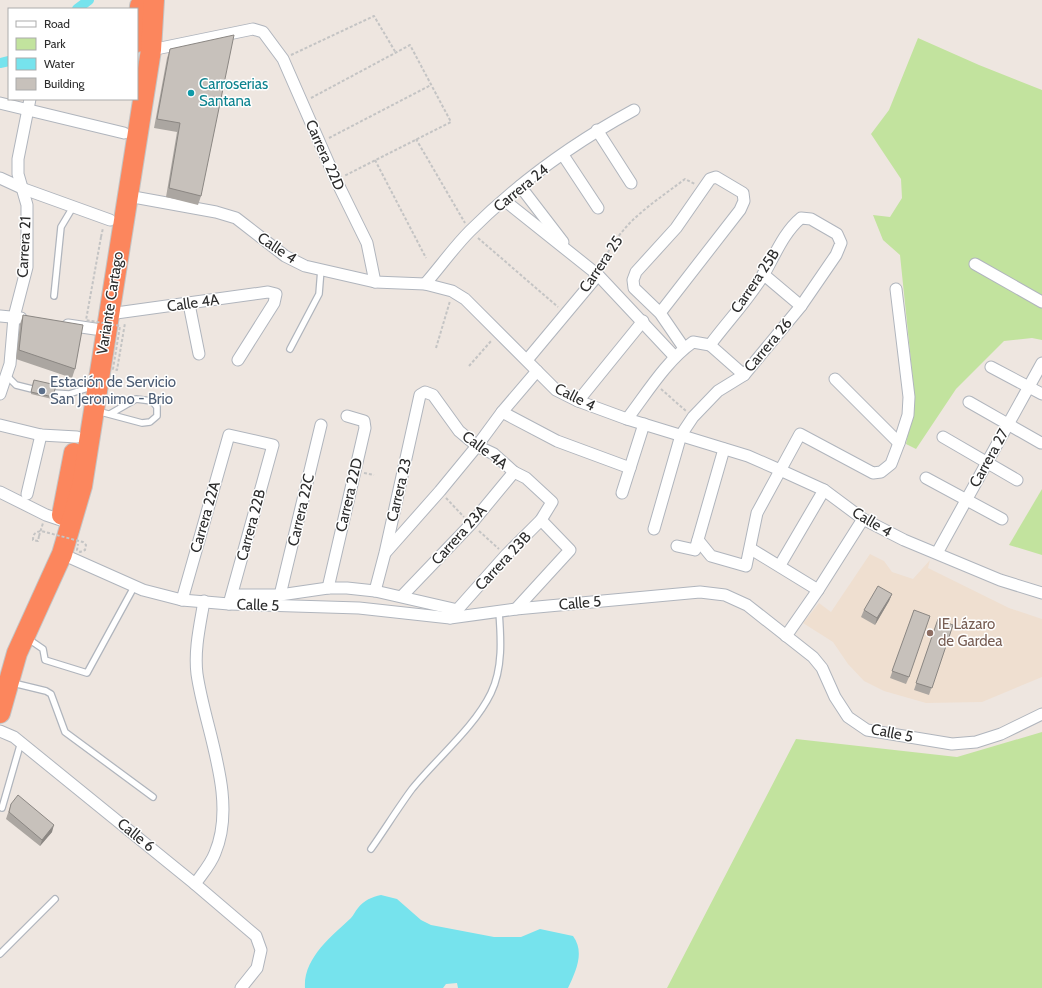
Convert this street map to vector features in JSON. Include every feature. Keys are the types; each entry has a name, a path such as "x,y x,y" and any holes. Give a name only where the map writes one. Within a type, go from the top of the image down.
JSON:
{"highway":[{"name":"Variante Cartago","path":"140,0 144,46"},
{"name":"Variante Cartago","path":"4,676 14,662 25,637 70,549 82,486 102,412 117,318 144,46 154,0"},
{"name":"Variante Cartago","path":"0,713 4,676 3,659 50,551 61,520 86,389 95,329 106,228 129,100"}],"street":[{"name":"Carrera 22D","path":"144,46 253,30 263,32 283,59 336,180 368,243 374,282"},
{"path":"0,103 28,104 124,132"},
{"name":"Carrera 21","path":"0,394 10,364 14,317 27,267 27,205 24,189 18,174 18,159 28,104"},
{"name":"Carrera 24","path":"425,284 470,231 520,186 597,130 634,110"},
{"path":"597,130 631,183"},
{"path":"563,155 598,208"},
{"path":"660,313 740,210 744,200 743,193 716,177 710,179 676,228 636,272 633,280 634,288 660,313 684,348"},
{"path":"0,178 24,189 73,207 106,228"},
{"path":"520,186 574,257"},
{"name":"Calle 4","path":"128,196 216,212 236,218 295,262 321,270 374,282 425,284 452,291 465,299 556,390 578,401 627,419 724,450 748,456 824,490 863,518 904,540 1000,580 1042,593"},
{"path":"504,200 574,257 598,274 675,357"},
{"name":"Carrera 26","path":"654,529 681,435 693,417 718,391 744,375 801,306 836,255 841,243 837,234 811,219 801,218"},
{"name":"Carrera 25B","path":"710,345 763,274 773,255 794,224 801,218"},
{"path":"975,264 1042,302"},
{"name":"Carrera 25","path":"527,360 598,274"},
{"path":"763,274 801,306"},
{"path":"677,546 697,545 711,556 746,566 758,512 800,434 873,473 882,472 890,464 900,443 908,415 909,397 896,289"},
{"name":"Calle 4A","path":"117,318 189,304 268,292 276,294 274,303 238,360"},
{"path":"189,304 199,354"},
{"path":"0,316 29,319"},
{"path":"578,401 643,321"},
{"path":"59,324 95,329"},
{"path":"627,419 675,357 693,342 710,345 744,375"},
{"name":"Carrera 27","path":"937,553 1042,363"},
{"path":"991,367 1042,394"},
{"path":"385,552 440,491 477,446 502,412 537,371"},
{"path":"835,379 900,443"},
{"name":"Calle 4A","path":"425,392 433,395 459,431 477,446 494,454 514,472 526,478 552,502"},
{"name":"Carrera 23","path":"375,591 420,395 425,392"},
{"path":"969,402 1040,443"},
{"path":"502,412 557,441 630,468"},
{"name":"Carrera 22D","path":"328,588 365,428 364,420 346,416"},
{"path":"622,493 644,424"},
{"path":"0,425 41,435 77,438"},
{"name":"Carrera 22C","path":"280,595 321,425"},
{"path":"27,494 41,435"},
{"name":"Carrera 22A","path":"182,600 229,435 273,445"},
{"path":"943,437 1017,480"},
{"name":"Carrera 22B","path":"231,600 273,445"},
{"path":"697,545 724,450"},
{"name":"Carrera 23A","path":"402,596 471,524 514,472"},
{"path":"926,478 1002,519"},
{"path":"780,565 824,490"},
{"path":"0,492 40,512 61,520"},
{"name":"Carrera 23B","path":"450,618 541,520 552,502"},
{"path":"786,636 818,590 863,518"},
{"path":"516,609 570,550 541,520"},
{"name":"Calle 5","path":"70,549 134,587 182,600 231,600 359,608 450,618 516,609 700,592 726,595 747,605 813,656 822,668 835,697 848,717 867,730 952,744 976,742 1001,734 1042,714"},
{"path":"751,549 780,565 818,590"},
{"path":"231,600 328,588 375,591 458,610"},
{"path":"196,884 215,854 223,824 224,798 197,674 196,650 204,601"},
{"name":"Calle 6","path":"0,731 14,736 196,884 256,936 261,950 257,968 241,988"}],"lane":[{"path":"54,296 61,228 73,207"},
{"path":"290,349 319,294 321,270"},
{"path":"6,375 16,385 32,389"},
{"path":"53,394 69,394 86,389"},
{"path":"136,399 146,399 152,401 157,408 157,416 150,422 142,423 102,412 136,399"},
{"path":"25,637 43,649 43,659 87,673 134,587"},
{"path":"371,849 412,789 478,714 491,693 497,676 501,640 499,612"},
{"path":"4,676 51,694 65,732 153,797"},
{"path":"2,808 21,742"},
{"path":"0,954 55,899"}],"path":[{"path":"283,59 374,16 396,53"},
{"path":"302,103 410,45 451,122 336,180"},
{"path":"319,143 431,85"},
{"path":"416,139 470,231 565,314"},
{"path":"375,160 426,258"},
{"name":"Carrera 25","path":"598,274 610,246 634,217 685,179"},
{"path":"106,228 86,320 120,326 113,369 116,370 117,318"},
{"path":"436,348 452,291"},
{"path":"469,366 499,332"},
{"path":"654,383 693,417"},
{"path":"39,536 38,541 33,540 36,532 41,531 83,542 86,545 85,550 80,552 70,549"}],"shaded area":[{"name":"IE Lázaro de Gardea","path":"870,554 884,561 892,572 913,579 930,560 928,568 1009,608 1042,619 1042,677 982,702 926,703 884,691 864,681 848,664 833,642 803,623 819,603 831,612"}],"green space":[{"path":"918,38 979,65 1042,90 1042,340 1032,338 1004,341 956,389 916,449 906,444 915,400 900,255 883,240 873,215 890,217 902,198 901,179 871,134 889,110"},
{"path":"1042,489 1042,555 1009,545"},
{"path":"1042,732 1042,988 667,988 796,739 957,757"}],"water":[{"path":"381,895 397,899 421,920 431,925 494,937 521,937 540,929 573,936 577,942 579,955 574,975 568,988 458,988 457,983 446,984 443,988 305,988 309,967 320,948 351,918 363,903 371,898"}],"building":[{"name":"Carroserias Santana","path":"234,35 201,196 169,188 180,123 157,119 170,49"},
{"path":"23,315 83,325 75,369 19,350"},
{"name":"Estación de Servicio San Jeronimo - Brio","path":"34,380 56,385 53,397 31,392"},
{"path":"878,586 892,594 877,618 864,610"},
{"path":"914,610 930,616 909,677 892,671"},
{"path":"938,619 953,625 932,688 916,683"},
{"path":"18,795 54,825 42,840 9,812 11,804"}],"waterway":[{"path":"78,8 89,0"},
{"path":"0,63 8,61"}],"place":[{"name":"Carroserias Santana","path":"191,93"},
{"name":"Estación de Servicio San Jeronimo - Brio","path":"42,391"},
{"name":"IE Lázaro de Gardea","path":"930,633"}]}
